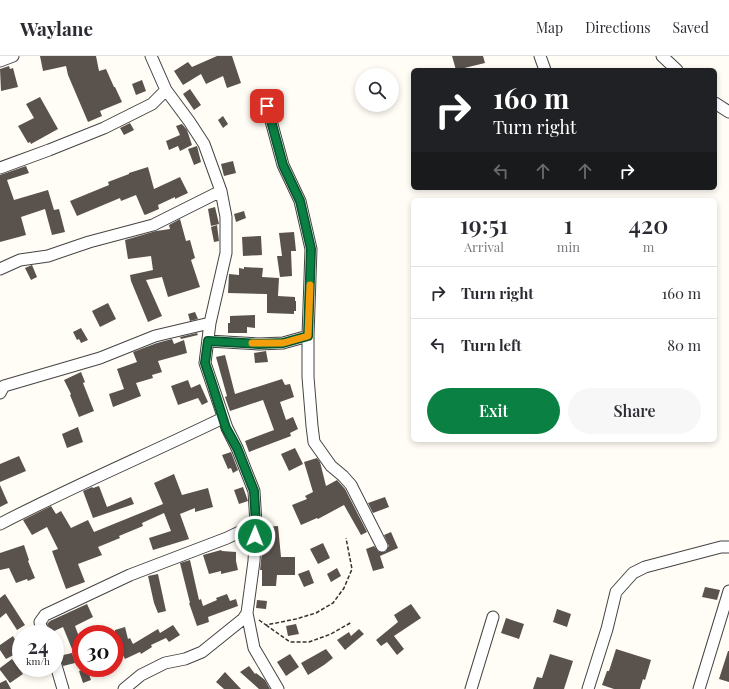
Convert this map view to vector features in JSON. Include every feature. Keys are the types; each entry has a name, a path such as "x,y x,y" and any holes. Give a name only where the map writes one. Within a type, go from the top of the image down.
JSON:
{"street":[{"path":"0,61 13,56"},
{"path":"151,56 166,90 204,144 221,191 226,217 226,253 210,323 205,363 223,418 254,491 256,524 254,561 248,600 254,648 278,689"},
{"path":"540,56 544,68"},
{"path":"662,56 675,68"},
{"path":"0,168 104,128 152,104 166,90"},
{"path":"717,104 729,112"},
{"path":"267,106 283,165 300,201 311,249 308,377 314,442 331,466 344,476 351,485 382,546"},
{"path":"0,269 20,260 48,256 89,242 152,224 221,191"},
{"path":"0,392 4,386 100,358 155,336 210,323"},
{"path":"208,341 259,344 283,343 308,336"},
{"path":"0,524 47,500 223,418"},
{"path":"41,625 40,622 45,616 130,575 227,538 256,524"},
{"path":"588,689 607,629 616,592 633,573 645,567 729,547"},
{"path":"699,689 729,591"},
{"path":"124,689 141,675 165,663 185,659 202,652 251,615"},
{"path":"471,689 493,617"},
{"path":"60,677 64,689"}],"path":[{"path":"266,625 316,613 333,604 344,588 352,569 346,538"},
{"path":"251,615 290,642 309,642 331,634 352,622"}],"building":[{"path":"40,56 96,56 99,71 106,69 122,102 100,111 102,116 88,122 68,75 66,66 43,71"},
{"path":"217,56 232,56 241,83 227,88 223,76 206,84 201,74 183,85 174,71 188,62 192,67"},
{"path":"452,56 483,56 485,63 464,68 455,68"},
{"path":"9,66 10,69 13,68 18,87 1,91 0,69"},
{"path":"142,80 146,91 136,95 132,84"},
{"path":"190,89 201,105 194,110 183,94"},
{"path":"40,97 58,129 31,144 30,142 28,143 18,126 34,118 26,104"},
{"path":"223,116 228,124 223,128 218,120"},
{"path":"130,123 134,130 124,135 120,128"},
{"path":"182,124 187,130 192,145 180,151 178,146 169,150 166,141 180,135 176,126"},
{"path":"197,146 201,162 194,165 188,149"},
{"path":"233,161 236,173 224,176 221,164"},
{"path":"26,166 29,173 7,180 14,200 48,190 54,210 59,209 65,232 52,235 45,209 21,217 26,235 0,242 0,175"},
{"path":"148,167 154,189 180,177 188,193 158,205 159,209 145,215 136,195 121,201 120,198 77,216 70,201 109,185 108,182"},
{"path":"215,207 219,224 211,226 208,209"},
{"path":"244,211 246,218 236,222 234,214"},
{"path":"180,219 186,241 190,240 195,258 191,260 200,287 168,297 162,277 146,280 162,316 148,322 131,281 130,275 153,270 151,256 128,259 125,240 156,231 170,229 169,225"},
{"path":"217,225 219,241 214,242 211,227"},
{"path":"294,232 296,251 291,251 292,276 280,277 277,256 282,256 279,233"},
{"path":"261,236 262,255 243,256 242,237"},
{"path":"32,265 37,277 31,280 25,268"},
{"path":"244,267 263,268 262,277 279,278 278,296 295,297 296,311 294,311 294,314 267,313 267,294 228,293 229,274 239,275 239,268 244,269"},
{"path":"108,303 116,319 100,327 92,311"},
{"path":"195,312 198,319 190,321 188,314"},
{"path":"255,315 255,328 247,327 247,333 228,333 230,316"},
{"path":"81,328 88,340 81,343 79,339 77,340 73,332"},
{"path":"197,333 198,335 181,339 180,337"},
{"path":"172,339 174,344 184,340 187,353 158,361 162,372 152,375 153,378 136,383 141,396 113,407 109,394 124,389 117,369 137,362 133,352"},
{"path":"266,351 268,362 255,363 254,353"},
{"path":"225,355 235,394 282,379 285,385 290,384 294,397 280,402 286,420 293,417 298,429 290,433 291,436 249,452 245,441 274,430 263,400 230,411 225,397 227,396 216,357"},
{"path":"81,372 85,382 83,383 94,411 79,417 70,395 71,394 64,380"},
{"path":"188,380 191,388 200,384 208,402 202,405 198,398 178,405 171,386"},
{"path":"78,427 83,442 67,448 62,434"},
{"path":"295,448 303,464 289,471 281,454"},
{"path":"231,452 238,470 233,473 231,468 228,469 222,455"},
{"path":"19,456 26,471 0,482 0,464"},
{"path":"317,458 320,462 326,486 337,480 345,489 367,532 361,535 344,505 318,519 317,518 301,525 292,505 307,499 305,496 313,492 304,462"},
{"path":"174,474 182,495 208,488 213,507 195,512 195,508 180,514 189,539 153,550 149,538 171,531 164,513 142,523 143,526 119,536 120,538 98,547 102,555 78,564 85,582 66,589 52,551 58,549 47,527 32,535 23,520 51,506 56,514 61,511 71,528 88,520 94,532 163,504 154,483"},
{"path":"0,485 8,503 0,507"},
{"path":"99,486 107,507 131,497 134,504 93,518 83,491"},
{"path":"243,487 248,501 239,504 234,490"},
{"path":"385,497 389,507 373,513 368,503"},
{"path":"278,526 281,557 295,557 295,575 277,575 276,586 262,586 262,570 260,570 263,527"},
{"path":"391,532 398,548 380,556 384,568 373,571 366,549 374,546 379,552 385,552 389,546 384,535"},
{"path":"323,543 330,558 318,564 310,549"},
{"path":"24,545 29,560 28,561 35,578 16,583 9,568 0,570 0,553"},
{"path":"221,550 236,552 238,570 221,574 221,571 209,574 203,555"},
{"path":"190,560 199,600 201,599 203,606 217,600 216,598 227,594 230,601 236,599 238,606 208,617 209,622 197,626 189,603 180,563"},
{"path":"337,568 341,576 331,582 327,574"},
{"path":"309,570 314,583 304,587 298,574"},
{"path":"158,574 166,611 158,613 154,603 148,576"},
{"path":"705,587 720,590 717,600 702,597"},
{"path":"5,594 25,625 14,625 6,613 0,618 0,598"},
{"path":"257,600 267,601 266,609 256,608"},
{"path":"87,604 93,617 77,625 72,625 72,649 64,629 64,625 48,625 50,621"},
{"path":"411,604 421,618 394,636 404,649 397,655 387,642 381,646 376,640 398,622 394,615"},
{"path":"557,609 571,614 567,627 553,622"},
{"path":"506,618 524,624 519,639 501,633"},
{"path":"296,624 299,634 288,636 286,626"},
{"path":"173,625 180,635 169,642 166,638 151,645 152,647 141,654 140,652 125,659 124,627 128,639 130,638 133,644 158,629 160,633"},
{"path":"359,629 364,634 345,650 337,640 349,632 351,636"},
{"path":"12,637 12,656 6,659 0,650 0,645"},
{"path":"326,649 333,658 308,675 301,663"},
{"path":"616,649 651,660 645,680 643,679 640,689 614,689 602,685 607,671 609,671"},
{"path":"729,651 729,682 719,679"},
{"path":"72,653 72,664 64,666 64,655"},
{"path":"290,654 299,667 286,676 277,662"},
{"path":"550,654 573,661 564,689 533,689 537,677 542,678"},
{"path":"12,659 12,677 19,677 10,683 0,668"},
{"path":"249,666 255,674 256,673 265,680 270,689 259,689 240,672"},
{"path":"225,672 241,689 224,689 216,682"},
{"path":"81,677 90,677 91,680 83,683"},
{"path":"6,680 11,689 0,689 0,683"}],"slow traffic":[{"path":"252,343 283,343 308,336 310,285"}],"route":[{"path":"255,536 256,524 254,491 237,448 226,428 205,363 208,341 259,344 283,343 308,336 311,249 300,201 283,165 267,106"}]}
